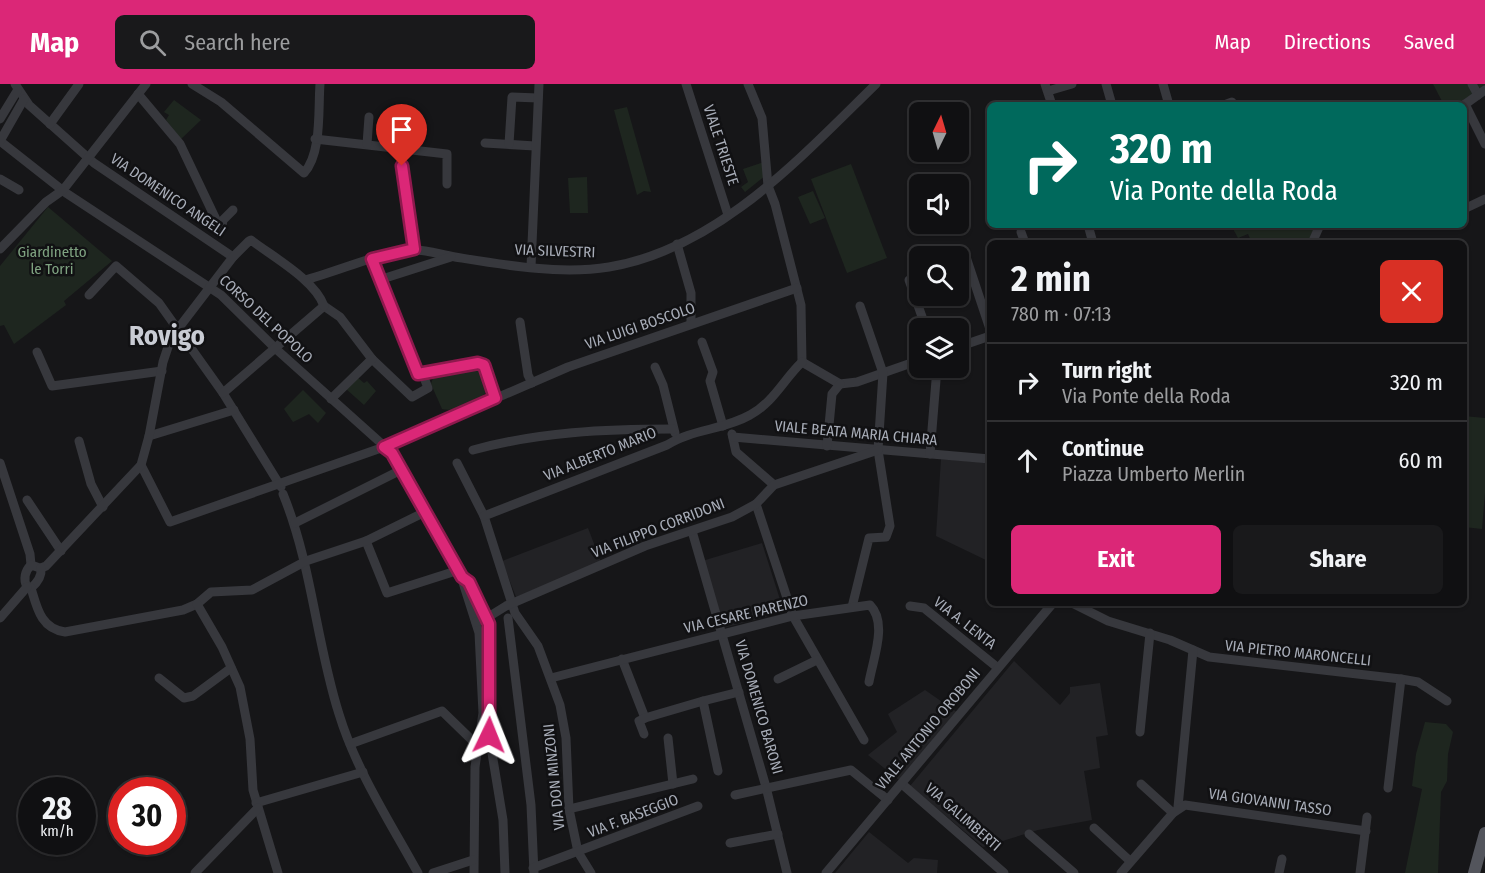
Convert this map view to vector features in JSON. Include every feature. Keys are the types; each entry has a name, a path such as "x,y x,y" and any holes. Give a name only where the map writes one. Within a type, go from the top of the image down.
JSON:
{"main road":[{"path":"1474,873 1485,833"}],"street":[{"path":"50,124 79,84"},
{"path":"0,249 46,202 63,190 146,84"},
{"path":"192,84 220,102 304,172 310,166 315,139 320,84"},
{"path":"531,267 539,84"},
{"name":"VIALE TRIESTE","path":"686,84 728,215"},
{"path":"748,84 762,118 768,186 797,288 803,321 802,362 840,384 857,382 909,364"},
{"name":"VIA SILVESTRI","path":"414,249 453,257 531,267 609,267 645,257 677,244 728,215 768,186 876,84"},
{"path":"1047,88 1072,84"},
{"path":"1106,84 1111,102"},
{"path":"1163,84 1168,102"},
{"path":"1467,103 1481,93 1472,84"},
{"path":"0,119 16,87"},
{"name":"VIA DOMENICO ANGELI","path":"16,87 24,99 87,158 233,258"},
{"path":"138,94 180,144 221,230"},
{"path":"509,144 512,97 538,98"},
{"path":"0,141 24,99"},
{"path":"1467,108 1485,144"},
{"path":"367,144 369,117"},
{"path":"315,139 447,154 447,184"},
{"name":"CORSO DEL POPOLO","path":"0,141 63,190 211,288 392,453 460,573 481,620 475,629 483,631"},
{"path":"485,143 535,146"},
{"path":"305,280 372,259 414,249 400,149"},
{"path":"1,181 19,190"},
{"path":"1467,208 1485,199"},
{"path":"211,241 221,230 223,220 233,210"},
{"path":"1021,232 1024,240"},
{"path":"423,375 428,387 412,397 372,359 340,317 324,306 321,298 305,280 251,240 233,258 171,338 162,366 149,436 141,465 61,551 36,567 27,569 24,581 42,620 56,630 65,632 183,610 211,592 252,590 306,561 366,541 425,512"},
{"path":"677,244 691,292 691,323"},
{"path":"379,280 453,257"},
{"path":"372,259 418,374 423,375 478,363 484,365 495,398"},
{"path":"89,295 116,266 159,303 223,393 281,488 295,523 306,561 328,674 339,714 363,772 418,873"},
{"path":"969,266 987,320"},
{"name":"VIA LUIGI BOSCOLO","path":"141,465 170,522 281,488 384,447 568,367 797,288"},
{"path":"223,393 324,306"},
{"path":"852,607 869,538 886,537 889,534 878,450 883,373 860,306"},
{"path":"520,322 528,375 532,383"},
{"path":"969,343 987,337"},
{"path":"702,342 713,372 710,381 726,425 733,437 736,452 774,485"},
{"path":"37,352 52,386 162,366"},
{"path":"331,399 372,359"},
{"name":"VIA ALBERTO MARIO","path":"484,516 667,445 675,434 726,425 751,415 771,400 802,362"},
{"path":"473,450 502,442 575,431 675,434 663,385 655,367"},
{"path":"930,454 936,378"},
{"path":"827,446 832,394 840,384"},
{"path":"149,436 234,411"},
{"name":"VIALE BEATA MARIA CHIARA","path":"733,437 987,459"},
{"path":"79,441 91,484 103,507"},
{"name":"VIA FILIPPO CORRIDONI","path":"512,612 645,546 732,518 756,504 774,485 878,450"},
{"path":"0,463 30,554 40,577 0,618"},
{"path":"457,463 484,516 512,612 531,805 534,870"},
{"path":"295,523 401,470"},
{"path":"27,500 61,551"},
{"path":"756,504 793,616 864,740"},
{"name":"VIA DOMENICO BARONI","path":"692,531 766,788 787,873"},
{"path":"366,541 387,593 460,573"},
{"path":"197,603 231,668 245,710 257,806 278,873"},
{"name":"VIA CESARE PARENZO","path":"551,678 793,616 870,605 877,612 879,625 868,682"},
{"name":"VIA A. LENTA","path":"910,606 924,608 998,668"},
{"name":"VIALE ANTONIO OROBONI","path":"826,873 1050,606"},
{"name":"VIA PIETRO MARONCELLI","path":"1078,606 1107,621 1150,633 1222,660 1418,682 1447,701"},
{"path":"481,620 512,612"},
{"path":"483,631 512,612"},
{"name":"VIA DON MINZONI","path":"512,612 538,646 560,705 566,738 569,809 578,852 591,873"},
{"name":"CORSO DEL POPOLO","path":"474,873 475,767 483,713 483,631"},
{"name":"CORSO DEL POPOLO","path":"483,631 491,680 489,735 503,820 505,873"},
{"path":"1140,732 1150,633"},
{"path":"1121,873 1175,810 1193,650"},
{"path":"621,659 645,718"},
{"path":"778,679 817,660"},
{"path":"159,678 184,698 193,696 231,668"},
{"path":"1388,788 1401,679"},
{"path":"644,734 639,722 645,718 739,692"},
{"path":"703,701 718,771"},
{"path":"350,744 442,711 478,746"},
{"path":"668,738 673,784"},
{"path":"766,788 851,770 888,800"},
{"path":"195,873 257,806 363,772"},
{"path":"569,809 693,779"},
{"name":"VIA GALIMBERTI","path":"902,784 1004,873"},
{"path":"1141,784 1175,810"},
{"name":"VIA DOMENICO BARONI","path":"735,795 766,788"},
{"name":"VIA GIOVANNI TASSO","path":"1175,810 1185,805 1366,831"},
{"name":"VIA F. BASEGGIO","path":"534,870 698,806"},
{"path":"1360,873 1367,817"},
{"path":"1094,828 1130,861"},
{"path":"730,843 778,834"},
{"path":"1029,834 1074,873"},
{"path":"1279,873 1282,859"},
{"path":"432,873 473,860"}],"shaded area":[{"path":"941,459 987,463 987,561 936,536"},
{"path":"588,528 601,562 516,597 502,561"},
{"path":"762,543 784,612 723,628 702,561"},
{"path":"1014,661 1060,705 1070,693 1070,687 1100,683 1108,735 1096,737 1100,768 1084,771 1092,820 1038,830 983,847 910,786"},
{"path":"925,690 961,715 899,780 868,755 897,732 888,714"},
{"path":"869,832 908,863 914,858 938,860 937,873 835,873"}],"green space":[{"path":"1433,84 1485,84 1485,87 1464,102 1442,102"},
{"path":"174,100 201,120 181,139 166,120 169,115 164,112"},
{"path":"627,107 651,192 644,191 637,195 614,110"},
{"path":"764,162 765,176 745,192 741,187 748,182 743,169"},
{"path":"851,164 887,258 847,273 811,179"},
{"path":"587,177 588,213 570,213 568,178"},
{"path":"813,191 825,218 810,224 798,197"},
{"name":"Giardinetto le Torri","path":"48,207 112,261 64,301 66,305 14,344 4,325 0,326 0,266"},
{"path":"1233,228 1314,228 1308,240 1251,240 1248,234 1238,238"},
{"path":"481,368 488,389 485,393 474,402 461,408 442,409 431,384 433,378"},
{"path":"357,377 364,383 367,381 376,391 364,405 346,389"},
{"path":"303,390 326,413 318,423 309,414 293,422 284,409"},
{"path":"1467,416 1485,418 1485,493 1482,529 1467,527"},
{"path":"1425,722 1446,724 1453,732 1448,754 1447,781 1441,792 1438,873 1405,873 1422,789 1412,786 1416,754"}],"district":[{"name":"Rovigo","path":"167,336"}],"route":[{"path":"402,166 414,249 372,259 381,286 418,374 423,375 478,363 484,365 495,398 384,447 392,453 462,577 469,582 489,624 491,680 489,735"}]}
